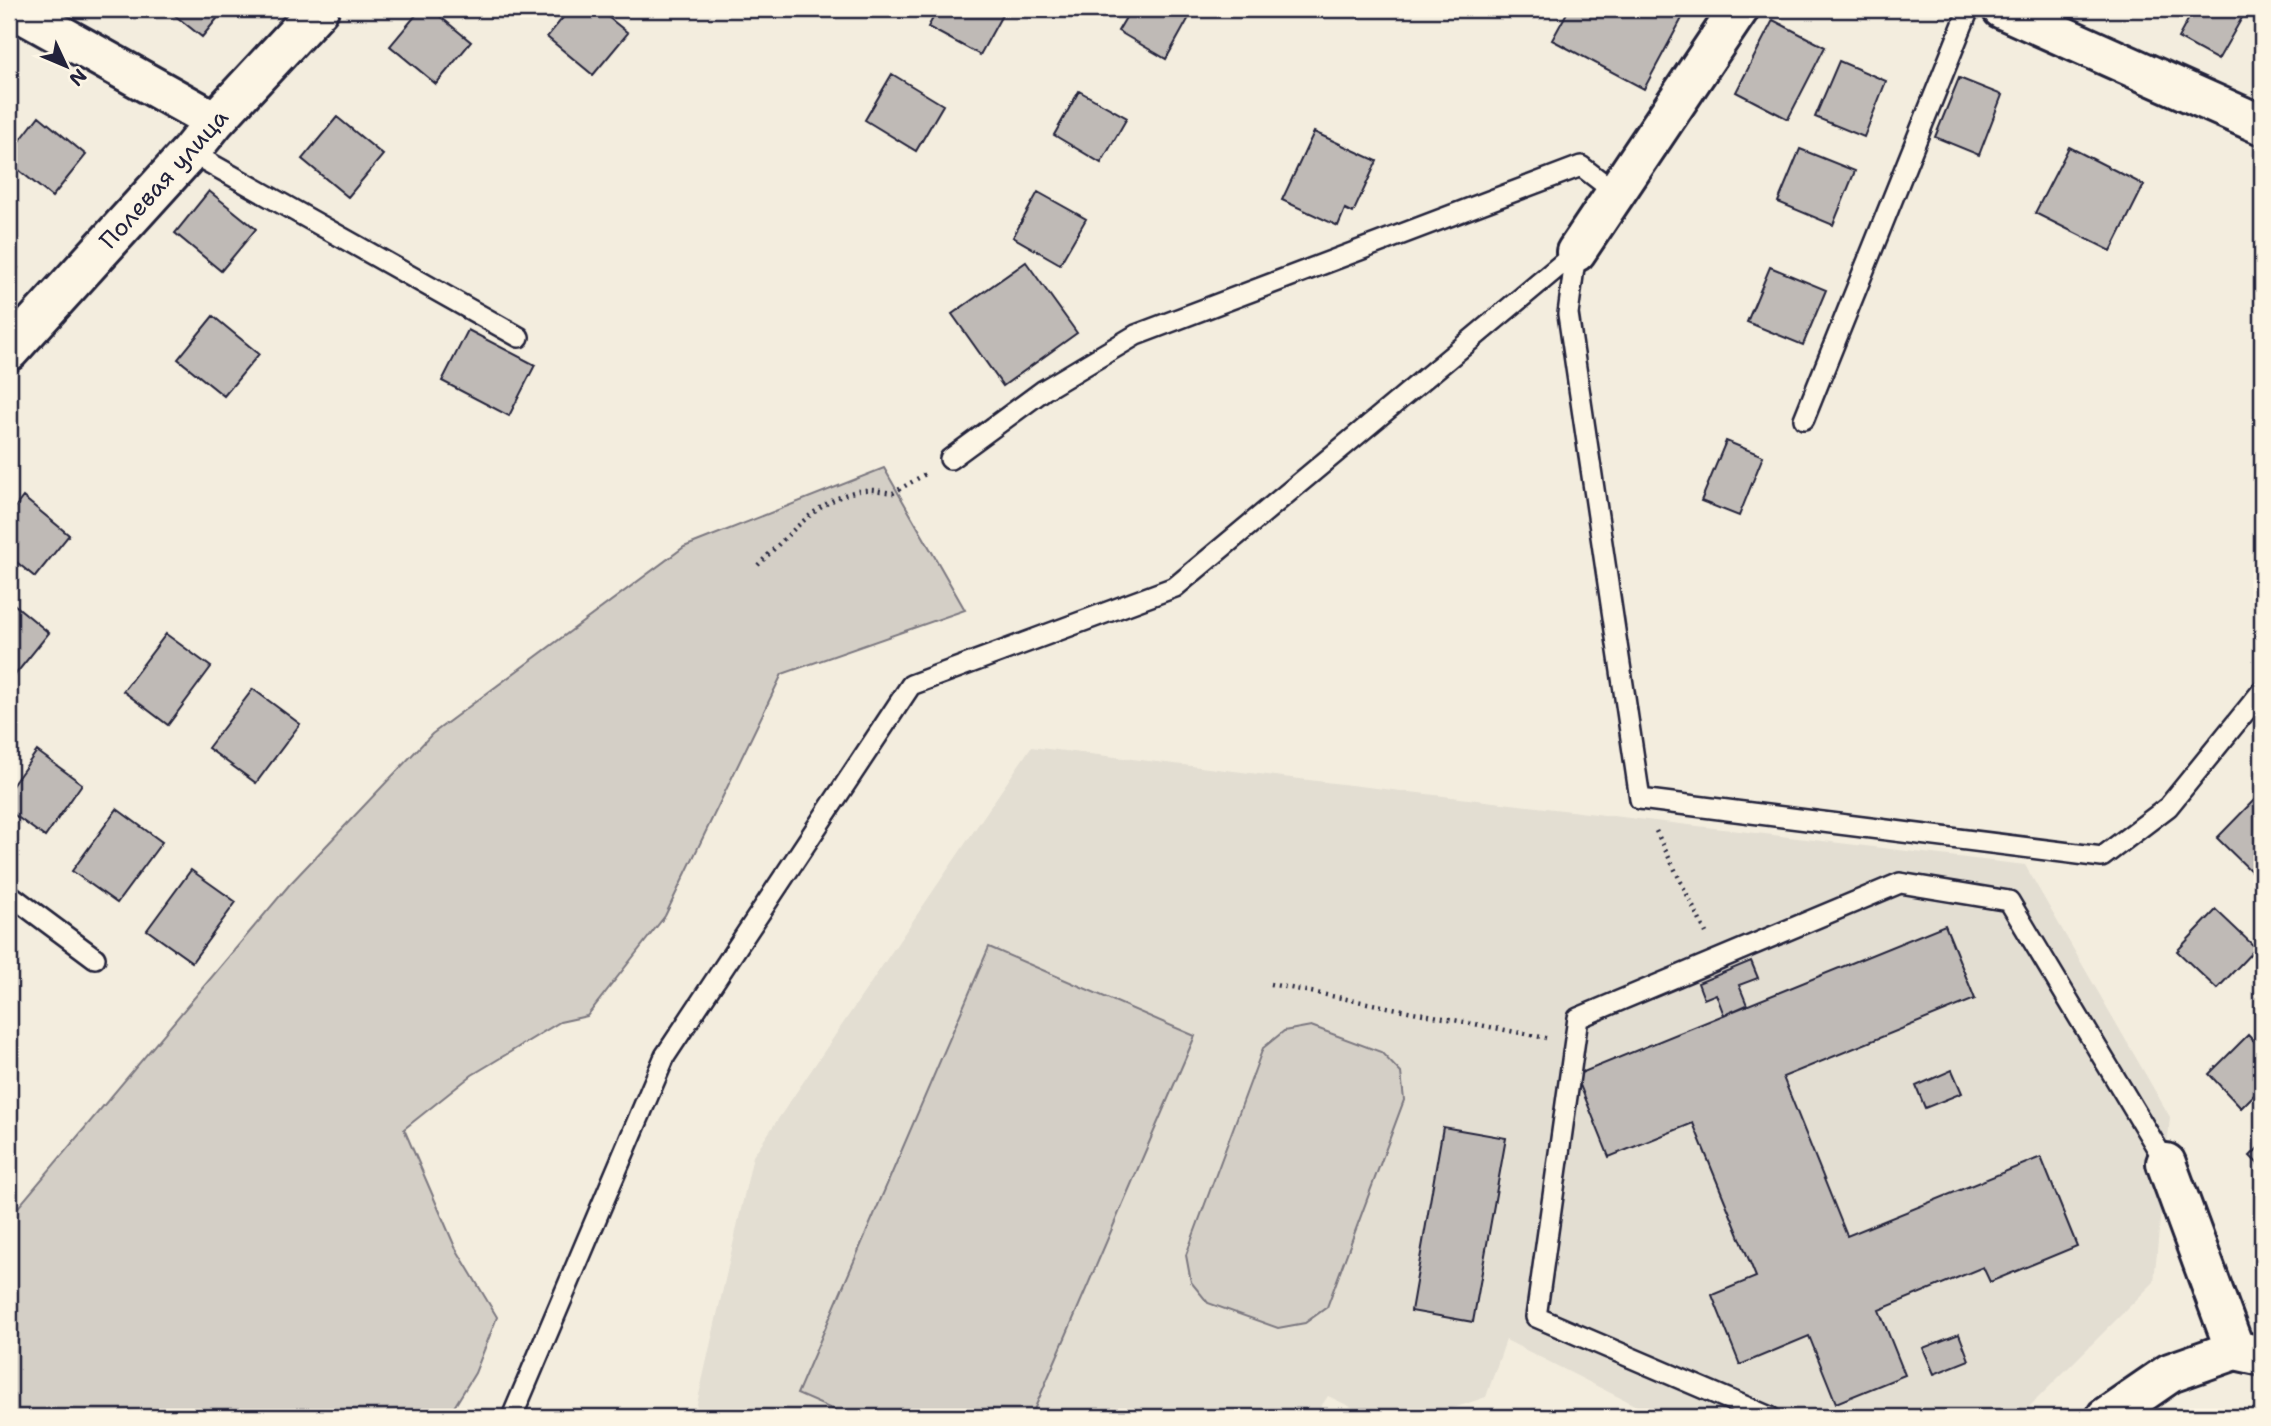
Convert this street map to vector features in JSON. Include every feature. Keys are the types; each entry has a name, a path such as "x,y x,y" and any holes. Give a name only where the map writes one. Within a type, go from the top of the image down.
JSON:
{"street":[{"path":"14,9 215,121"},
{"name":"Полевая улица","path":"9,351 319,9"},
{"path":"1576,252 1739,9"},
{"path":"2002,9 2262,125"},
{"path":"2106,1417 2170,1373 2249,1353 2166,1163"}],"lane":[{"path":"1804,419 1969,9"},
{"path":"190,152 519,337"},
{"path":"950,459 1044,390 1136,335 1581,166 1616,193"},
{"path":"1576,252 1568,314 1640,799 2102,857 2168,807 2262,691"},
{"path":"512,1417 665,1056 911,685 1175,587 1576,252"},
{"path":"1770,1417 1536,1317 1578,1018 1900,883 2009,901 2166,1163"},
{"path":"9,894 95,958"}],"path":[{"path":"758,565 793,531 836,497 868,489 893,494 950,459"},
{"path":"1640,799 1718,959"},
{"path":"1270,984 1574,1044"}],"shaded area":[{"path":"884,468 965,610 782,674 665,916 587,1016 560,1022 472,1075 404,1129 455,1247 497,1317 475,1373 448,1417 9,1417 9,1218 290,884 432,734 684,547"},
{"path":"1031,747 2025,865 2170,1117 2154,1282 2019,1417 1658,1417 1506,1340 1486,1397 1427,1417 1372,1417 1328,1396 1314,1417 694,1417 753,1156"},
{"path":"989,947 1195,1036 1031,1417 850,1417 797,1394"},
{"path":"1311,1026 1381,1052 1401,1073 1404,1100 1327,1307 1305,1323 1278,1328 1208,1303 1191,1282 1186,1255 1263,1048 1284,1031"}],"building":[{"path":"167,9 225,9 202,37"},
{"path":"421,9 431,9 471,42 436,84 390,46"},
{"path":"570,9 598,9 628,33 593,75 547,37"},
{"path":"938,9 992,9 1002,15 980,55 928,27"},
{"path":"1131,9 1182,9 1191,14 1166,59 1118,31"},
{"path":"1569,9 1687,9 1644,89 1552,40"},
{"path":"2194,9 2247,9 2218,60 2178,38"},
{"path":"1773,20 1825,47 1788,119 1736,92"},
{"path":"1839,61 1886,81 1864,137 1815,117"},
{"path":"892,74 943,105 916,151 865,120"},
{"path":"1959,78 2002,95 1979,155 1935,137"},
{"path":"1079,91 1127,118 1101,163 1054,135"},
{"path":"39,116 86,155 52,197 9,162 9,155"},
{"path":"337,117 383,155 348,197 302,159"},
{"path":"1314,132 1377,161 1353,213 1345,209 1338,226 1282,200"},
{"path":"2069,147 2144,185 2111,251 2035,213"},
{"path":"1800,149 1855,171 1833,225 1778,202"},
{"path":"209,191 256,229 221,271 175,233"},
{"path":"1038,192 1086,219 1060,264 1013,237"},
{"path":"9,261 18,268 9,280"},
{"path":"1026,262 1077,333 1003,386 952,314"},
{"path":"1770,267 1826,290 1803,345 1747,322"},
{"path":"213,316 259,354 224,396 178,359"},
{"path":"468,330 535,365 509,416 442,381"},
{"path":"1726,441 1763,456 1739,516 1701,501"},
{"path":"23,497 69,535 35,577 9,556 9,515"},
{"path":"9,600 49,633 15,675 9,670"},
{"path":"166,634 211,667 168,725 123,691"},
{"path":"253,689 300,724 256,783 208,748"},
{"path":"37,751 82,784 45,837 9,811 9,790"},
{"path":"2261,793 2262,873 2258,878 2217,838"},
{"path":"117,809 162,842 117,903 72,871"},
{"path":"191,870 236,902 192,962 147,930"},
{"path":"2216,910 2256,948 2217,989 2177,951"},
{"path":"1945,925 1975,999 1783,1077 1847,1236 2041,1157 2077,1246 1990,1282 1983,1267 1879,1310 1905,1375 1836,1403 1809,1336 1740,1365 1712,1295 1756,1277 1693,1123 1609,1157 1576,1075"},
{"path":"1751,961 1758,978 1739,985 1747,1005 1724,1015 1716,994 1704,999 1698,983"},
{"path":"2248,1035 2262,1050 2262,1087 2241,1108 2209,1074"},
{"path":"1952,1070 1962,1093 1925,1108 1916,1086"},
{"path":"1443,1127 1506,1138 1473,1322 1411,1311"},
{"path":"2262,1144 2262,1168 2250,1156"},
{"path":"1959,1334 1969,1360 1934,1374 1923,1348"}]}
